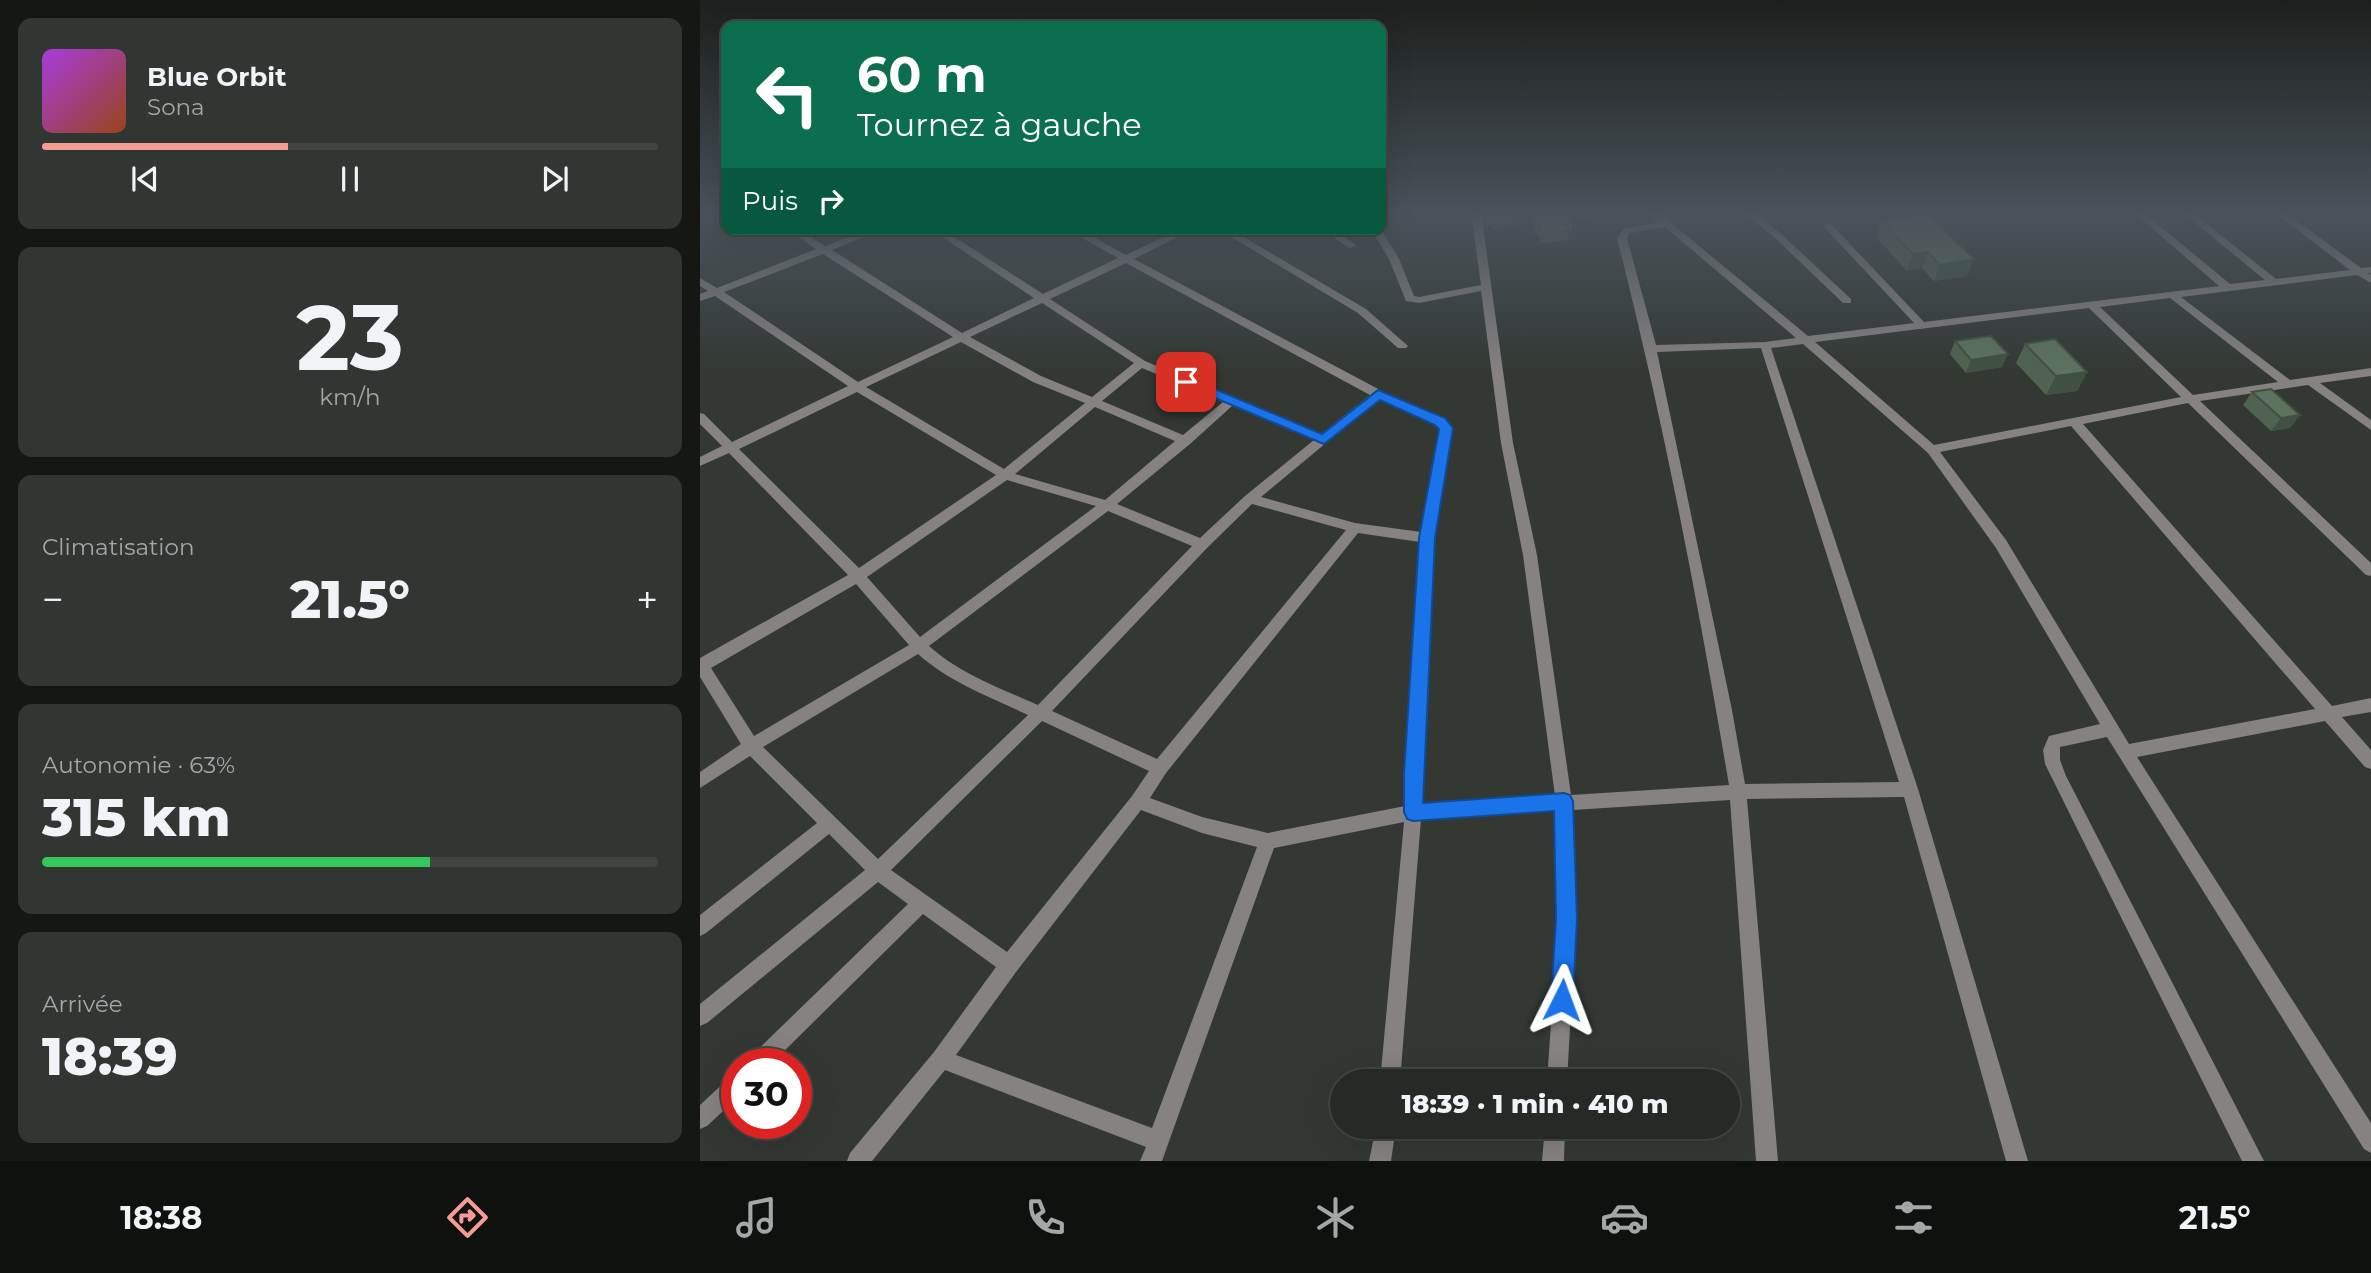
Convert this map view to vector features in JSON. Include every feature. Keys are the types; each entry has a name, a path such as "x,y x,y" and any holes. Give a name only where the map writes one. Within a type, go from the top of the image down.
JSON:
{"street":[{"path":"700,298 780,266"},
{"path":"848,266 963,338 1037,379 1186,441"},
{"path":"993,266 1141,363 1324,440"},
{"path":"700,462 1111,266"},
{"path":"1139,266 1378,394 1440,422 1446,428 1427,538 1413,812 1391,1069"},
{"path":"1285,266 1362,312 1402,346"},
{"path":"1397,266 1410,299 1419,300 1485,287"},
{"path":"1483,266 1507,443 1530,555 1564,801 1567,919 1558,1069"},
{"path":"1629,266 1651,349 1738,792 1767,1161"},
{"path":"1717,266 1932,450 2001,544 2125,752 2371,1142"},
{"path":"1810,266 1847,301"},
{"path":"1866,266 1923,327"},
{"path":"2202,266 2229,289"},
{"path":"2254,266 2275,283"},
{"path":"2352,266 2371,279"},
{"path":"1651,349 1765,345 2371,270"},
{"path":"700,281 856,387 1005,475 1107,505 1202,544"},
{"path":"2174,296 2289,385"},
{"path":"2092,305 2371,571"},
{"path":"1765,345 1910,789 2017,1161"},
{"path":"1009,965 878,871 751,746 700,666 858,576 1005,475 1141,363"},
{"path":"1932,450 2190,399 2371,372"},
{"path":"2310,381 2371,426"},
{"path":"700,1016 878,871 1041,712 1202,544 1250,499 1378,394"},
{"path":"700,781 751,746 919,646 1107,505 1232,400"},
{"path":"700,417 858,576 919,646 938,663 963,678 1160,768"},
{"path":"2073,421 2371,762"},
{"path":"1250,499 1354,528 1427,538"},
{"path":"858,1161 941,1059 1009,965 1138,802 1160,768 1354,528"},
{"path":"2125,752 2371,705"},
{"path":"2111,729 2055,741 2049,753 2059,779 2253,1161"},
{"path":"1138,802 1202,825 1268,841 1413,812 1738,792 1910,789"},
{"path":"700,927 830,823"},
{"path":"1151,1161 1268,841"},
{"path":"773,1048 921,904"},
{"path":"941,1059 1158,1141"},
{"path":"700,1119 721,1099"},
{"path":"1380,1161 1384,1139"},
{"path":"1553,1161 1554,1139"}],"building":[{"path":"1991,336 2008,354 1971,360 1955,341"},
{"path":"2055,339 2087,372 2056,376 2025,344"},
{"path":"2271,389 2300,415 2281,418 2252,392"}],"route":[{"path":"1186,382 1324,440 1378,394 1440,422 1446,428 1427,538 1413,812 1564,801 1567,919 1562,1000"}]}
